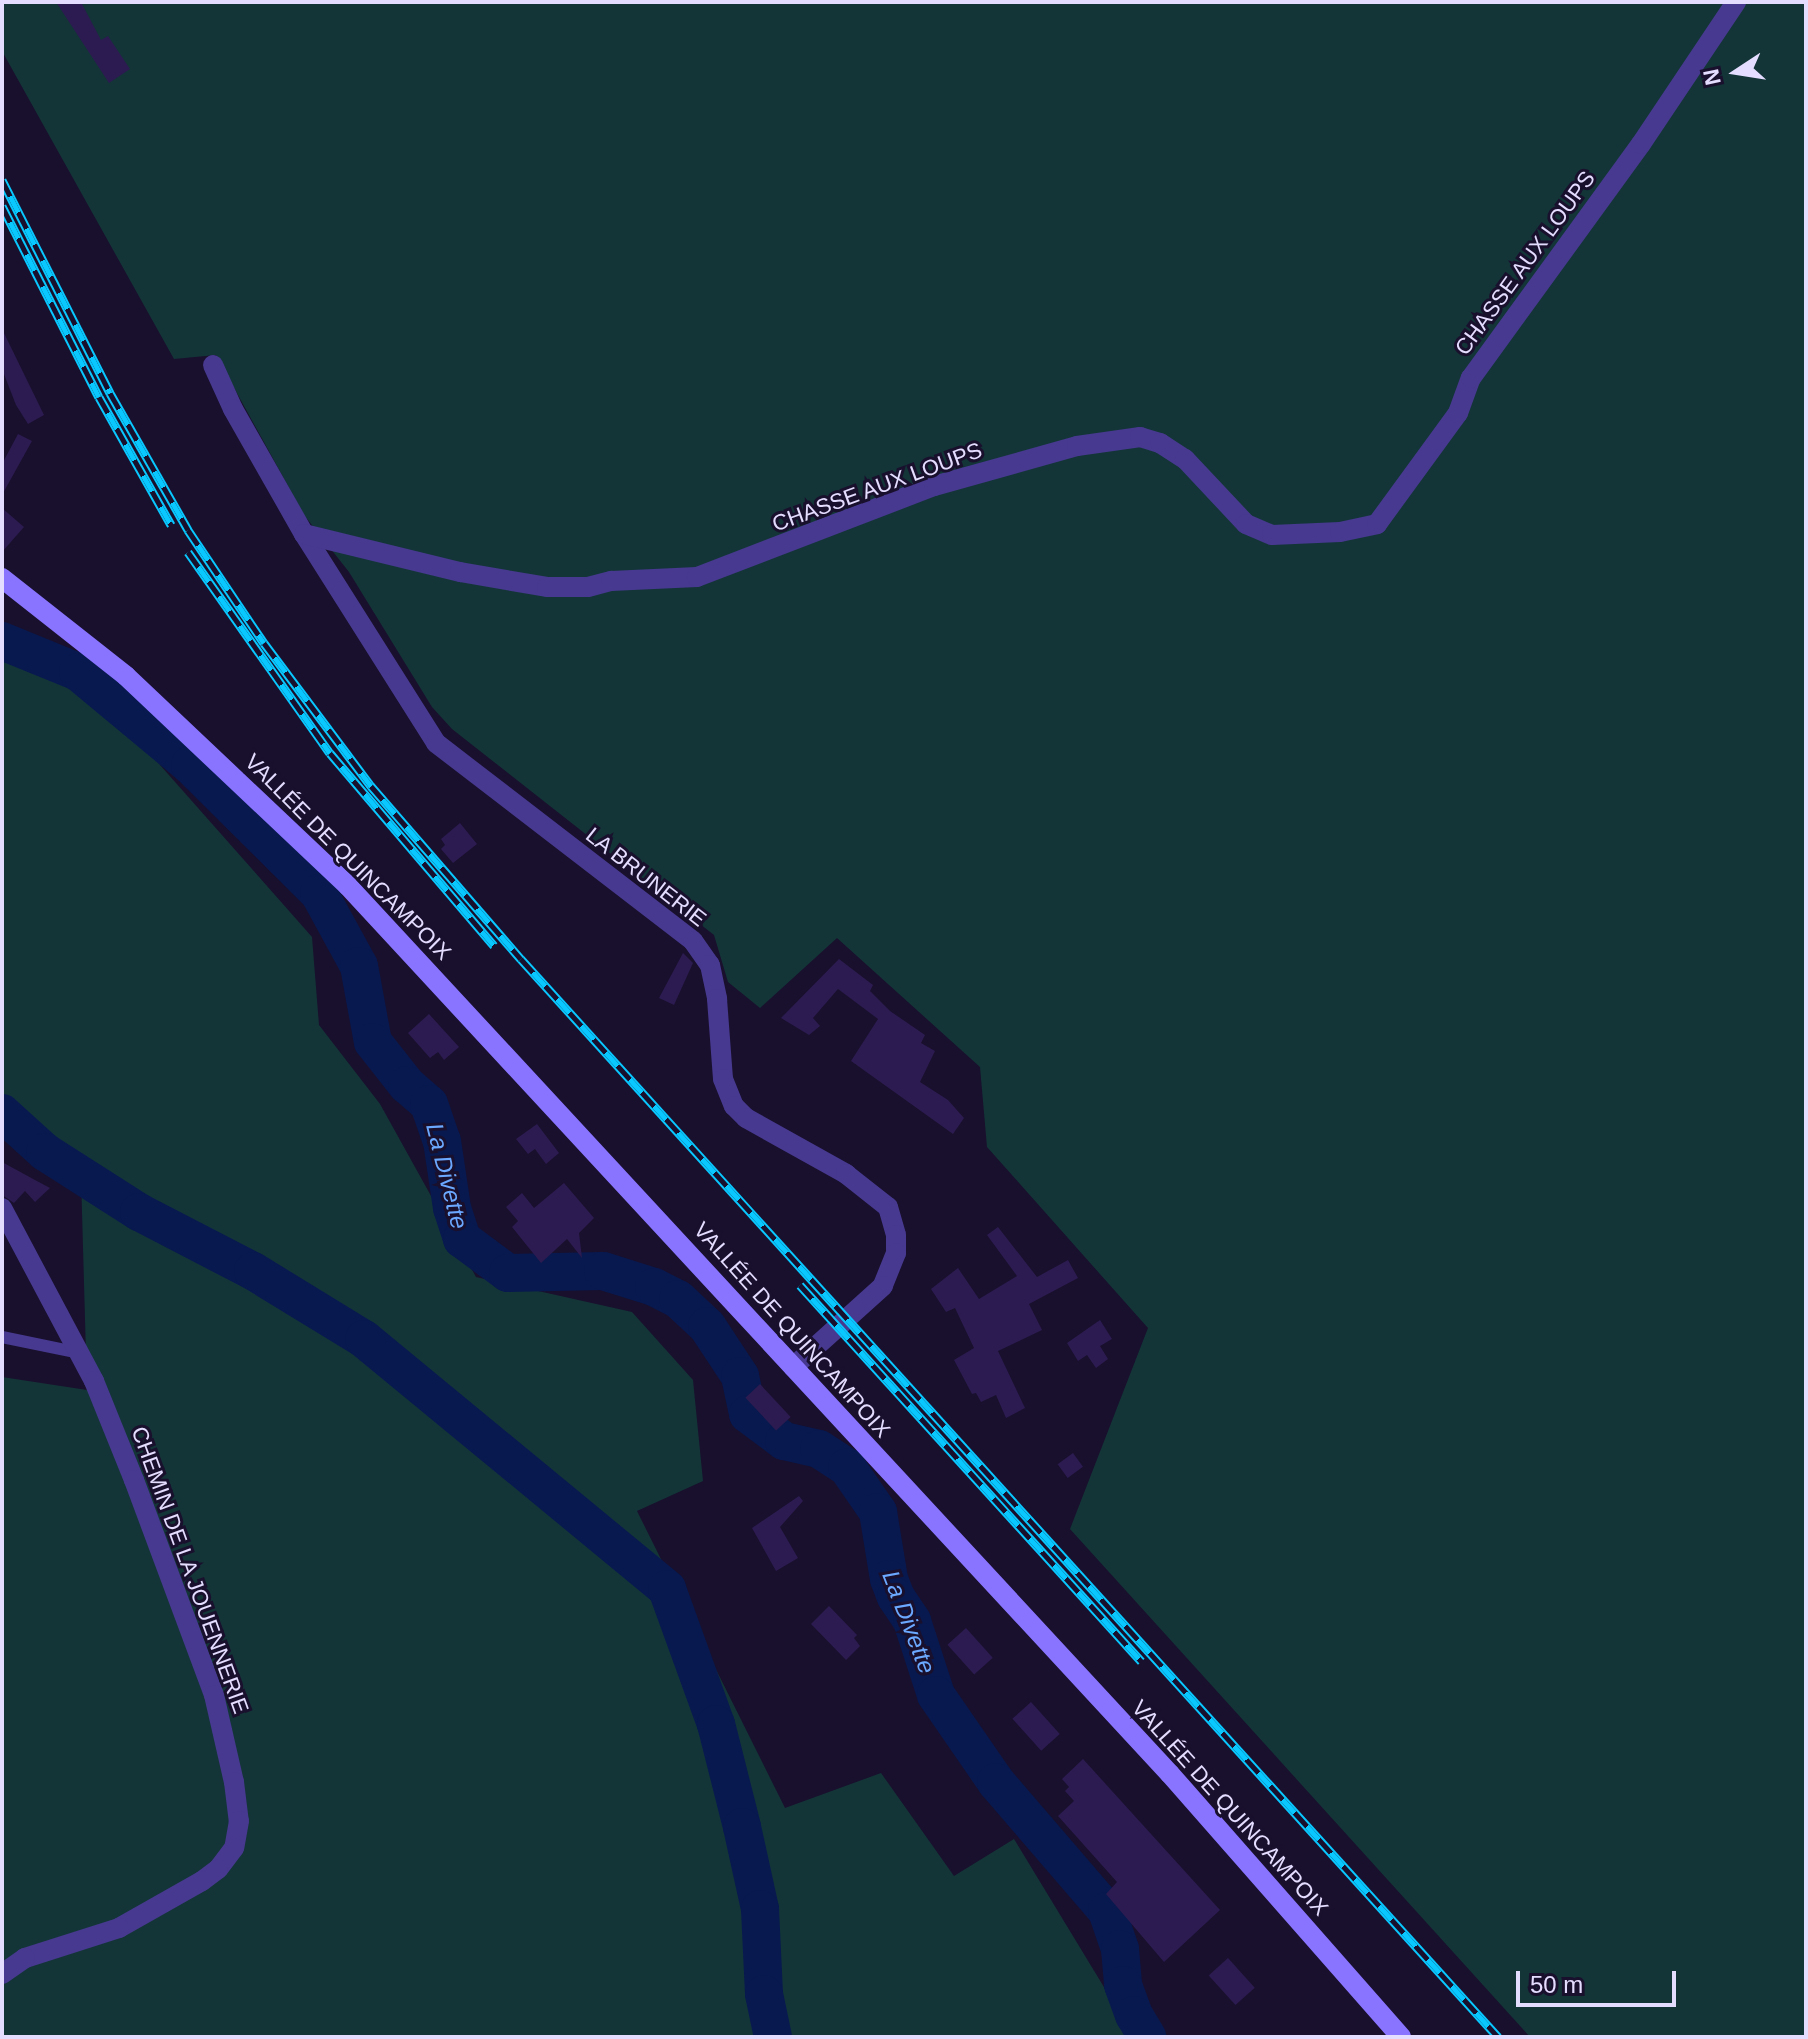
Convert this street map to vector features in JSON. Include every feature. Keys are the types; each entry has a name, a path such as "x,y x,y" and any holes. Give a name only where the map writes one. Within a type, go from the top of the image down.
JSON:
{"main road":[{"name":"VALLÉE DE QUINCAMPOIX","path":"2,578 126,676 348,886 1170,1774 1401,2037"}],"street":[{"name":"CHASSE AUX LOUPS","path":"304,534 460,572 547,587 588,587 611,581 697,577 934,486 1077,446 1140,437 1160,443 1185,459 1246,524 1272,535 1361,530 1377,524 1458,413 1471,378 1641,144 1736,2"},
{"name":"LA BRUNERIE","path":"213,365 233,409 304,534 436,743 693,941 703,952 713,977 723,1079 734,1106 746,1118 855,1180 888,1207 896,1235 896,1253 883,1286 793,1367"},
{"name":"CHEMIN DE LA JOUENNERIE","path":"2,1208 94,1381 214,1695 234,1782 239,1821 234,1848 218,1869 202,1881 119,1928 25,1958 2,1974"}],"lane":[{"path":"2,1337 80,1353"}],"green space":[{"path":"2,2 1806,2 1806,2037 1530,2037 1070,1529 1148,1328 987,1147 980,1067 837,938 760,1008 728,982 714,935 452,729 432,707 349,572 304,515 216,355 174,359 2,51"},
{"path":"2,644 107,705 312,937 319,1025 380,1104 476,1277 632,1312 693,1380 703,1481 637,1511 785,1808 881,1773 954,1876 1014,1839 1127,2025 1146,2037 2,2037 2,1377 87,1390 81,1176 2,1117"}],"building":[{"path":"56,2 81,2 101,40 108,36 130,69 109,83"},
{"path":"2,329 44,415 28,424 16,405 2,369"},
{"path":"18,434 32,441 2,495 2,464"},
{"path":"2,508 24,527 2,552"},
{"path":"460,823 477,844 453,863 441,849 445,845 441,839"},
{"path":"683,953 693,963 674,1005 659,998"},
{"path":"839,959 873,985 870,991 890,1011 925,1035 921,1043 935,1051 920,1082 948,1100 964,1118 953,1134 851,1061 878,1019 838,989 813,1018 820,1026 809,1035 781,1018"},
{"path":"429,1014 459,1047 444,1060 438,1052 430,1058 408,1033"},
{"path":"537,1124 559,1153 546,1164 535,1149 528,1154 516,1139"},
{"path":"2,1162 50,1188 35,1202 25,1191 14,1203 2,1195"},
{"path":"564,1183 594,1218 579,1233 582,1258 567,1239 541,1263 512,1227 518,1221 506,1207 522,1193 534,1208"},
{"path":"998,1227 1037,1277 1068,1260 1078,1278 1029,1304 1042,1330 998,1351 1025,1408 1006,1418 996,1395 981,1402 976,1393 972,1394 954,1360 974,1348 955,1308 946,1312 931,1289 958,1268 979,1299 1017,1276 987,1235"},
{"path":"1100,1320 1112,1339 1100,1346 1108,1359 1096,1368 1087,1355 1078,1361 1067,1343"},
{"path":"760,1384 791,1417 776,1431 745,1398"},
{"path":"1073,1453 1083,1467 1068,1478 1058,1464"},
{"path":"799,1496 803,1501 780,1527 798,1558 776,1571 752,1528"},
{"path":"829,1606 857,1635 854,1638 860,1646 846,1660 811,1624"},
{"path":"966,1628 993,1658 974,1674 947,1645"},
{"path":"1031,1702 1060,1734 1041,1751 1012,1719"},
{"path":"1083,1759 1220,1910 1164,1962 1106,1894 1117,1882 1058,1816 1074,1801 1065,1791 1069,1787 1062,1779"},
{"path":"1228,1958 1255,1988 1235,2005 1209,1975"}],"waterway":[{"name":"La Divette","path":"2,641 78,672 190,765 319,893 359,966 373,1042 407,1085 429,1104 442,1141 452,1208 462,1239 508,1273 603,1271 654,1287 678,1299 707,1326 740,1376 748,1414 784,1441 819,1449 847,1467 878,1512 889,1579 896,1597 912,1621 936,1695 996,1782 1107,1911 1120,1949 1123,1985 1134,2015 1147,2037"},
{"name":"La Divette","path":"2,1113 45,1152 139,1212 253,1271 364,1339 667,1589 716,1724 742,1827 760,1909 764,1994 773,2037"}],"railway":[{"path":"2,180 110,393 188,530 264,643 371,786 521,959 1498,2037"},
{"path":"2,206 99,397 171,525"},
{"path":"188,552 330,753 494,946"},
{"path":"800,1285 1141,1661"}]}
